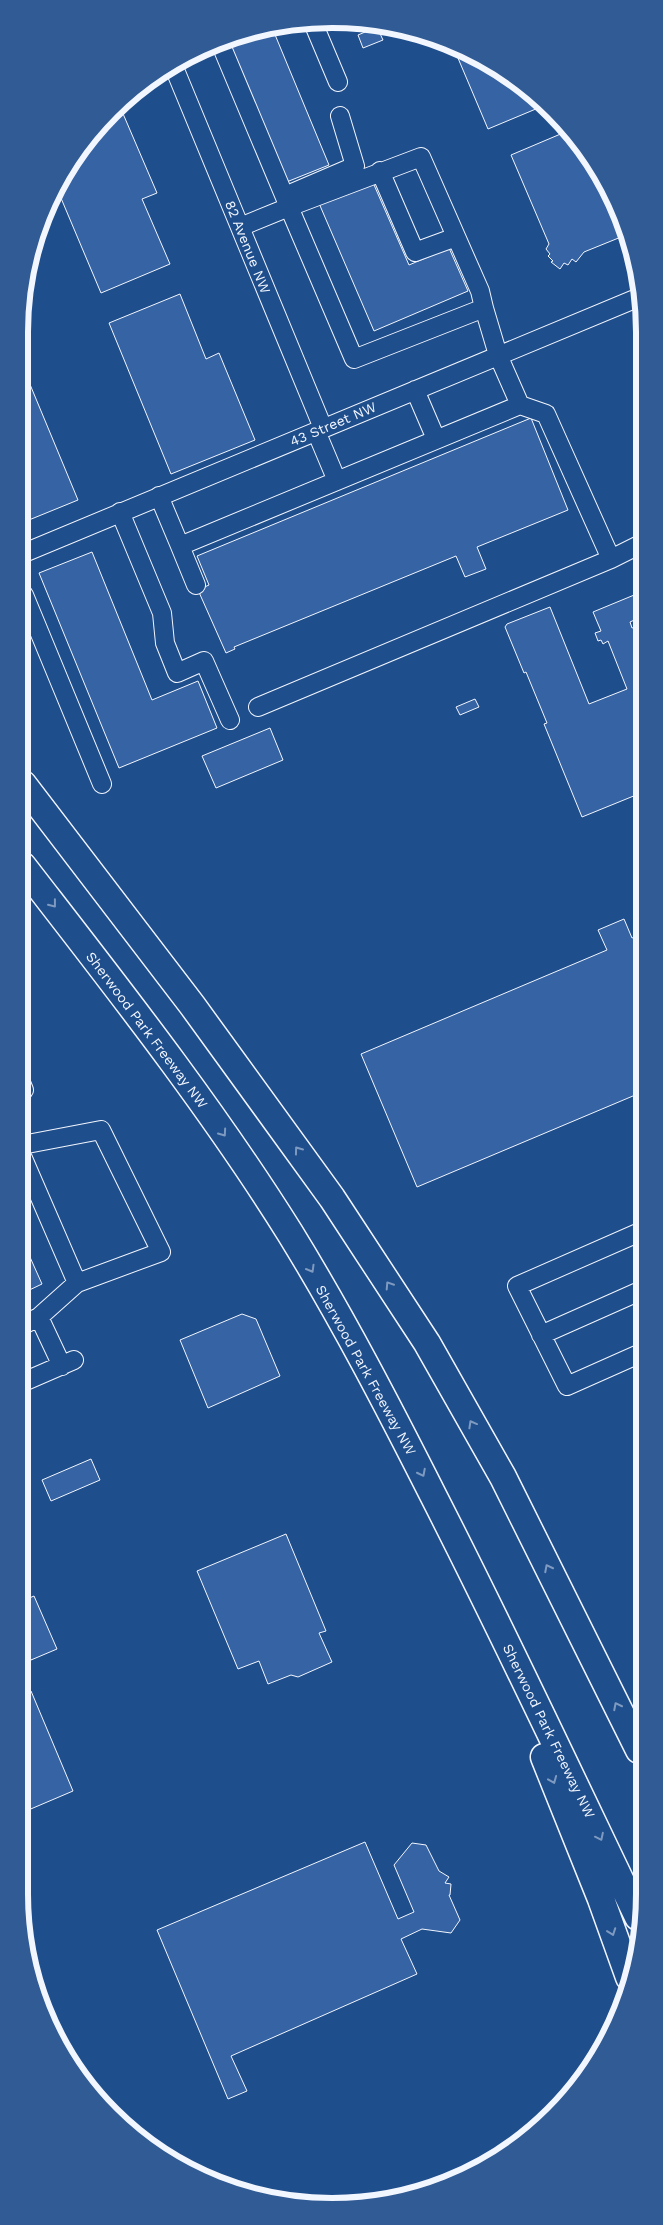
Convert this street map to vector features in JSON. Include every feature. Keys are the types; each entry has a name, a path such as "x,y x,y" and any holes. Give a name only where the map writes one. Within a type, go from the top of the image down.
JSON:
{"highway":[{"path":"28,791 192,1005 320,1182 427,1344 503,1478 636,1744"},
{"name":"Sherwood Park Freeway NW","path":"28,873 201,1102 290,1234 355,1345 488,1603 635,1911"},
{"path":"488,1603 528,1716 601,1899 626,1968"}],"street":[{"path":"315,28 338,82"},
{"path":"223,48 354,359 484,308"},
{"name":"82 Avenue NW","path":"175,71 240,227 337,481"},
{"path":"240,227 355,166 340,116"},
{"path":"287,201 421,157 480,291 498,355 520,405"},
{"path":"380,172 415,252 456,236"},
{"name":"43 Street NW","path":"28,551 634,299"},
{"path":"415,390 436,439"},
{"path":"180,546 520,405 546,414 611,559"},
{"path":"159,496 196,585"},
{"path":"120,512 162,613 164,643 177,673 204,661 230,720"},
{"path":"258,706 611,559 636,546"},
{"path":"28,605 102,784"},
{"path":"28,1144 101,1130 161,1252 76,1283 39,1317 28,1322"},
{"path":"28,1170 76,1283"},
{"path":"636,1234 517,1286 567,1386 636,1355"},
{"path":"541,1335 636,1293"},
{"path":"28,1380 68,1363 39,1317"}],"building":[{"path":"370,30 379,31 383,40 363,48 358,35"},
{"path":"274,33 329,165 284,183 227,46"},
{"path":"457,55 484,68 517,90 537,108 488,129"},
{"path":"122,112 157,193 142,199 170,264 101,293 60,195 68,179 90,146"},
{"path":"562,133 573,146 595,180 612,215 620,237 584,252 576,262 572,259 568,265 564,263 560,269 551,262 553,261 548,256 550,254 546,249 549,244 511,155"},
{"path":"371,178 409,265 449,248 468,291 374,331 318,201"},
{"path":"180,294 206,359 219,353 255,440 171,474 109,323"},
{"path":"28,380 78,500 28,520"},
{"path":"531,418 568,510 477,547 486,569 465,577 456,556 234,647 235,649 226,653 198,590 209,585 197,556"},
{"path":"92,552 152,700 198,681 217,728 119,768 39,573"},
{"path":"636,594 636,619 630,622 632,628 636,627 636,795 582,817 544,724 547,723 505,627 507,624 550,607 589,704 627,689 608,641 603,644 601,640 598,641 595,633 601,631 593,612"},
{"path":"475,699 479,707 460,715 456,707"},
{"path":"270,728 283,760 216,788 202,756"},
{"path":"624,919 632,938 636,936 636,1095 417,1187 361,1054 607,950 598,930"},
{"path":"28,1253 42,1284 28,1291"},
{"path":"242,1314 256,1319 280,1376 208,1408 180,1340"},
{"path":"91,1459 100,1480 51,1501 42,1480"},
{"path":"286,1534 326,1631 319,1633 332,1662 298,1677 291,1675 268,1684 259,1661 238,1669 197,1571"},
{"path":"34,1596 57,1649 31,1660 28,1653 28,1599"},
{"path":"31,1691 73,1791 28,1810 28,1692"},
{"path":"365,1842 398,1919 414,1912 394,1865 412,1843 426,1845 439,1871 449,1877 445,1883 451,1884 449,1895 460,1920 451,1933 422,1929 401,1939 417,1974 231,2056 247,2091 228,2099 157,1930"}]}
